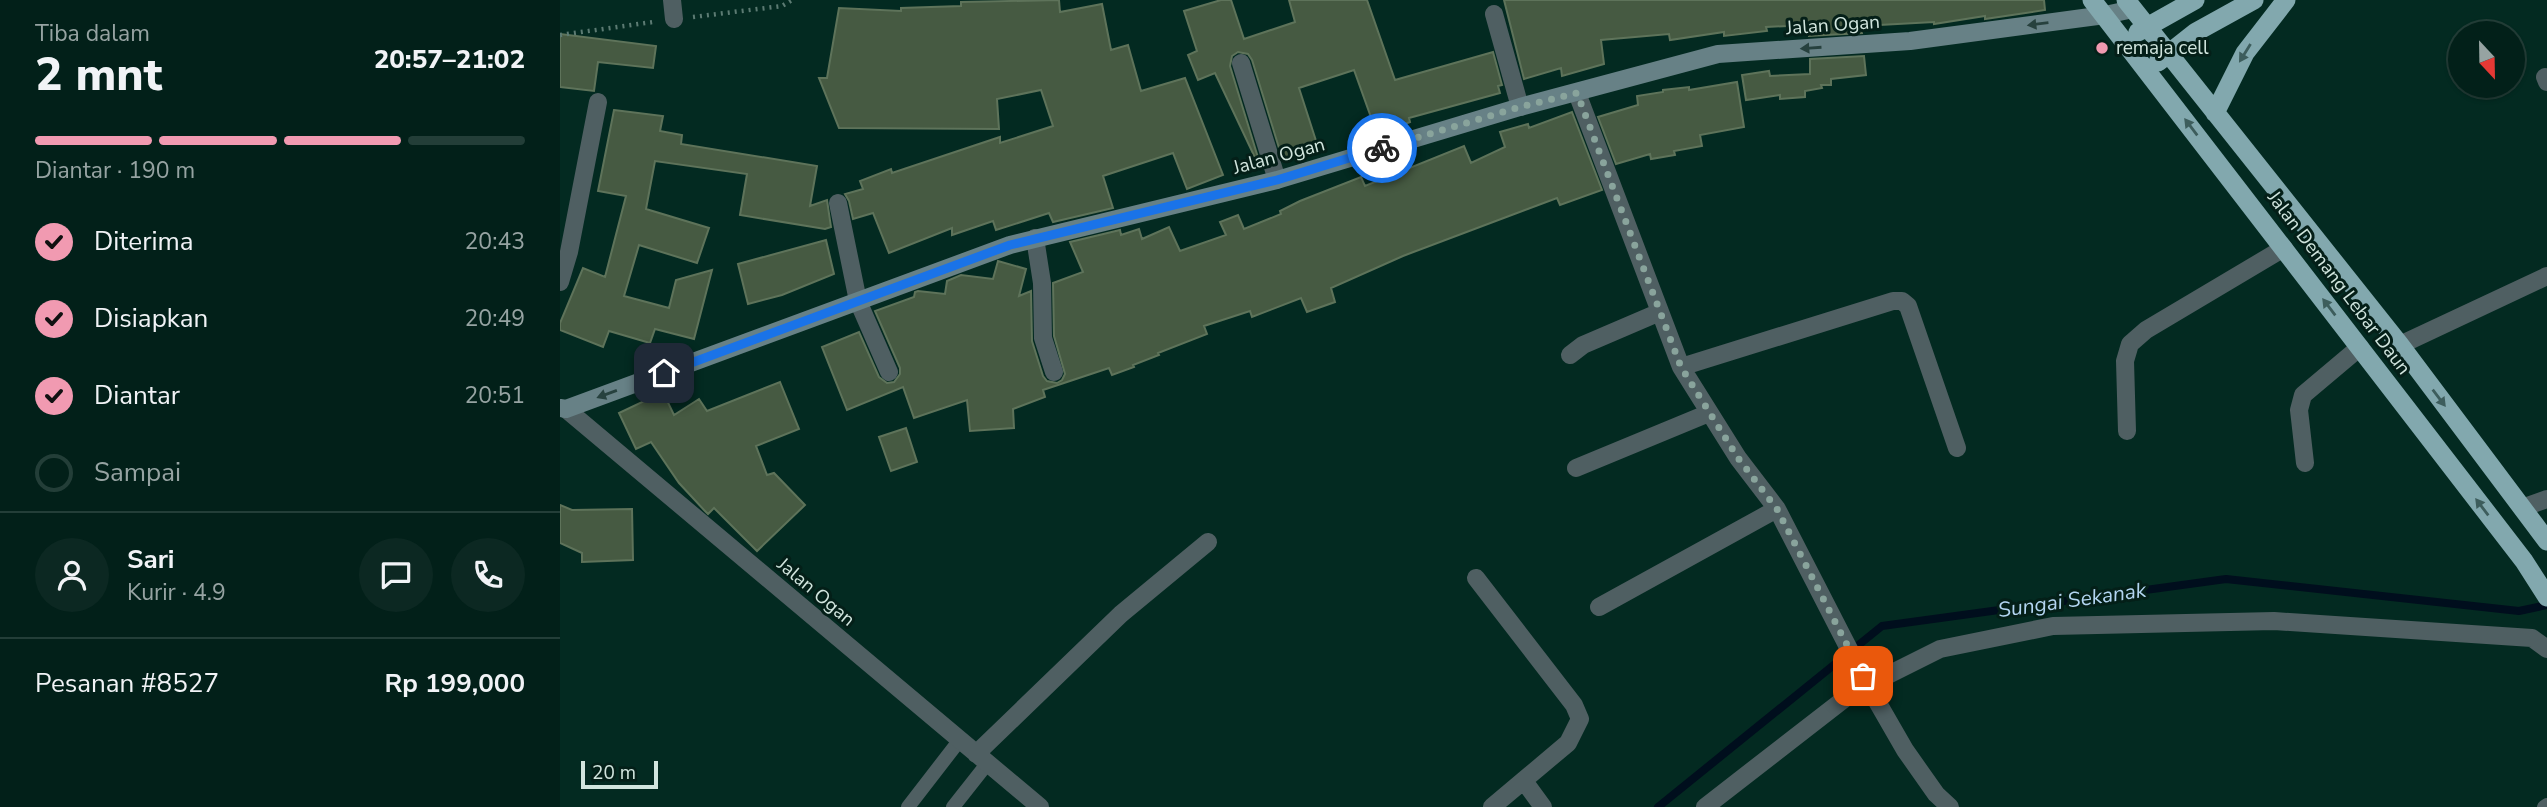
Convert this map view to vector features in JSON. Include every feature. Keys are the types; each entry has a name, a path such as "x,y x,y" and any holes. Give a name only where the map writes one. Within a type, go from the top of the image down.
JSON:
{"highway":[{"name":"Jalan Demang Lebar Daun","path":"2092,0 2524,561 2547,597"},
{"path":"2125,40 2194,0"},
{"path":"2147,70 2204,27 2254,0"},
{"path":"2215,113 2245,53 2286,0"},
{"name":"Jalan Demang Lebar Daun","path":"2129,4 2400,345 2547,541"}],"main road":[{"name":"Jalan Ogan","path":"563,408 1010,245 1277,180 1520,107 1718,54 1910,41 2105,16 2129,4"}],"street":[{"path":"672,0 674,19"},
{"path":"1494,14 1520,107"},
{"path":"1241,63 1277,180"},
{"path":"1577,93 1681,367 1738,458 1777,509 1865,680 1905,750 1936,794 1950,807"},
{"path":"560,282 569,252 598,102"},
{"path":"838,203 858,301 889,372"},
{"path":"1035,238 1042,283 1043,338 1054,372"},
{"path":"2127,431 2125,361 2130,344 2146,330 2284,248"},
{"path":"2400,345 2547,276"},
{"path":"1681,367 1902,300 1908,306 1957,448"},
{"path":"1570,355 1583,345 1660,312"},
{"path":"2305,463 2299,410 2303,395 2360,347"},
{"name":"Jalan Ogan","path":"563,408 1040,807"},
{"path":"1576,468 1709,413"},
{"path":"2522,508 2547,499"},
{"path":"1599,607 1777,509"},
{"path":"981,759 1122,614 1208,542"},
{"path":"1476,578 1574,705 1580,719 1568,743 1492,807"},
{"path":"1705,807 1852,693 1865,680 1940,649 2053,626 2274,621 2532,638 2547,649"},
{"path":"1524,781 1543,807"}],"lane":[{"path":"908,807 959,741"},
{"path":"955,807 981,759"}],"building":[{"path":"1059,0 1060,12 1102,4 1111,50 1128,45 1141,91 1185,78 1223,175 1187,189 1173,153 1103,176 1113,208 1053,222 1049,213 996,230 993,221 952,235 952,228 889,253 873,213 853,219 845,194 863,189 860,181 891,169 892,173 1000,137 1000,143 1053,126 1041,90 997,99 999,129 839,128 819,78 827,78 839,8 901,11 901,8 961,6 961,2"},
{"path":"1221,0 1231,0 1244,39 1295,22 1289,0 1367,0 1395,80 1493,52 1502,85 1498,86 1500,93 1409,118 1410,122 1377,134 1354,70 1299,88 1319,150 1283,161 1252,60 1248,54 1238,52 1232,56 1230,66 1258,164 1215,73 1198,80 1188,55 1197,51 1184,11"},
{"path":"1504,0 2044,0 2045,10 1934,24 1861,26 1862,33 1809,36 1809,25 1766,27 1767,31 1724,36 1724,32 1670,40 1669,34 1601,40 1604,64 1562,76 1561,68 1524,79"},
{"path":"560,34 656,46 653,68 598,62 594,91 560,87"},
{"path":"1864,56 1866,75 1831,79 1831,85 1821,85 1822,88 1805,91 1805,97 1780,99 1780,95 1746,100 1742,75 1769,71 1770,76 1810,74 1810,59"},
{"path":"1737,82 1744,127 1700,135 1702,146 1674,151 1675,155 1651,159 1650,154 1616,164 1598,117 1638,105 1637,96 1663,90 1689,87 1689,90"},
{"path":"614,110 663,116 660,131 682,135 681,144 817,166 810,206 827,200 831,227 825,229 740,215 747,174 655,161 646,209 709,228 697,263 639,245 624,296 669,308 676,280 712,270 694,339 655,329 650,343 609,331 603,347 560,330 560,323 583,268 605,277 626,196 598,191"},
{"path":"1572,112 1602,190 1560,205 1557,198 1403,256 1331,288 1335,302 1307,312 1301,298 1252,317 1250,311 1204,326 1207,334 1158,353 1159,355 1133,365 1134,367 1112,375 1109,368 1043,390 1045,397 1013,409 1014,428 970,431 967,400 914,418 903,387 847,410 822,347 859,332 879,377 887,383 894,382 900,374 900,368 875,311 914,297 918,291 945,294 947,281 961,275 993,279 998,261 1026,269 1019,296 1031,291 1032,341 1043,376 1047,381 1057,383 1065,374 1054,336 1053,283 1083,272 1070,242 1120,230 1121,235 1139,229 1142,239 1169,227 1180,251 1226,235 1220,222 1238,215 1244,229 1281,214 1280,211 1300,201 1361,177 1365,186 1464,146 1471,163 1505,147 1500,132 1528,124 1529,128"},
{"path":"826,240 834,274 782,295 748,304 738,264"},
{"path":"780,382 799,429 756,446 767,475 774,473 805,505 757,551 714,508 708,514 704,510 679,483 651,442 636,449 619,413 663,392 674,415 699,399 707,411"},
{"path":"906,428 917,462 891,471 879,437"},
{"path":"560,505 572,510 632,509 633,560 582,562 582,553 560,543"}],"waterway":[{"name":"Sungai Sekanak","path":"1658,807 1882,626 2226,579 2519,611 2547,605"}],"way so far":[{"path":"1382,148 1577,93 1681,367 1738,458 1777,509 1863,676"}],"place":[{"name":"remaja cell","path":"2102,48"}],"route":[{"path":"664,373 1010,245 1277,180 1382,148"}]}
